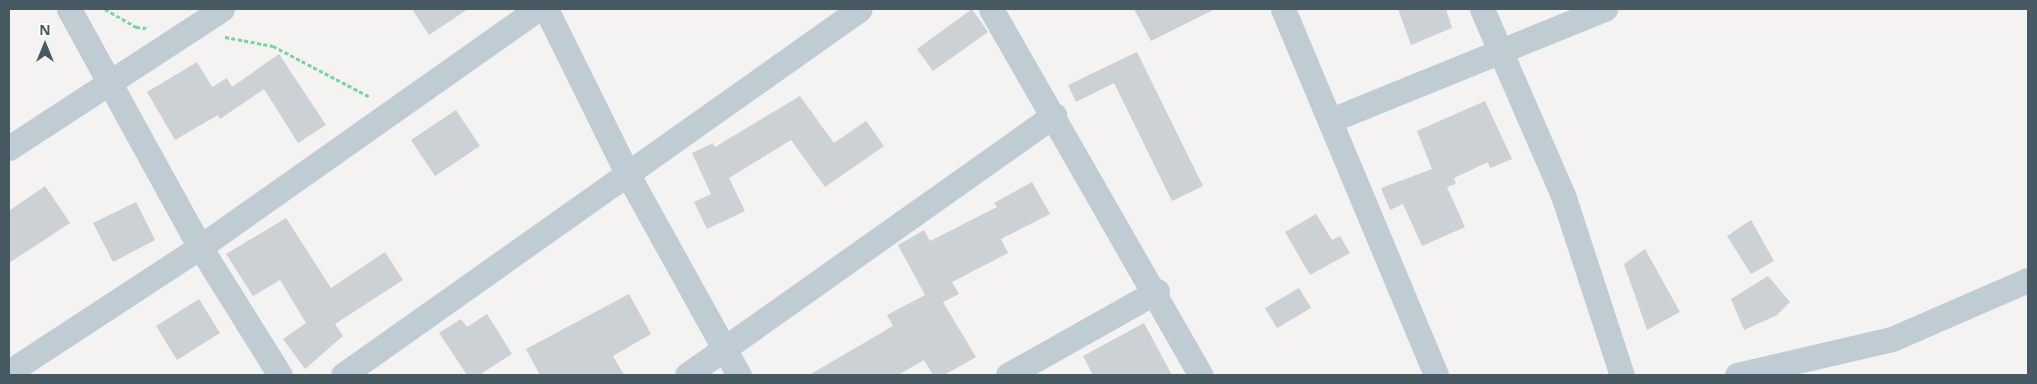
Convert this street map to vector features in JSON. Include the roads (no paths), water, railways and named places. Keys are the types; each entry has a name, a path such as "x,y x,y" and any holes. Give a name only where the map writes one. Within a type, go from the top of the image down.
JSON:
{"street":[{"path":"68,9 200,247 280,375"},
{"path":"9,148 108,81 222,9"},
{"path":"9,372 200,247 538,9"},
{"path":"546,9 628,175 726,348 738,375"},
{"path":"344,375 860,9"},
{"path":"991,9 1157,291 1201,375"},
{"path":"1283,9 1436,375"},
{"path":"1482,9 1499,52 1563,195 1622,375"},
{"path":"1331,120 1606,9"},
{"path":"687,375 1054,115"},
{"path":"1737,375 1892,339 2028,280"},
{"path":"1008,375 1157,291"}]}
